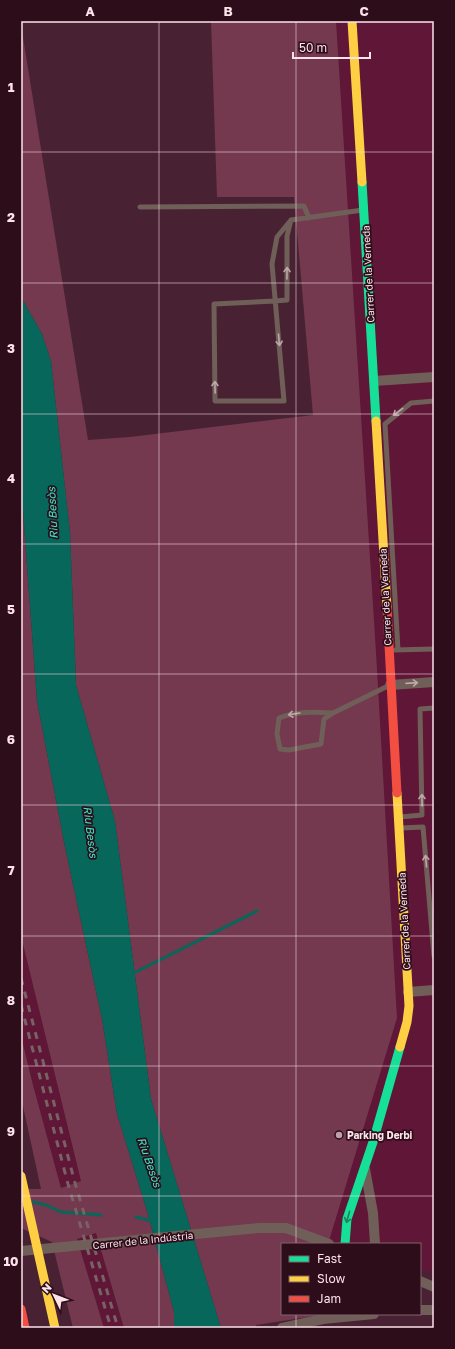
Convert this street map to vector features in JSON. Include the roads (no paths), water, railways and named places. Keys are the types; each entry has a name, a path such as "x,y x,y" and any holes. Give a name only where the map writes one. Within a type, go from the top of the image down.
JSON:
{"main road":[{"name":"Carrer de la Verneda","path":"346,1243 344,1230 365,1167 407,1022 408,992 400,828 390,685 374,380 352,21"},
{"path":"21,1176 55,1328"},
{"path":"21,1309 25,1328"}],"street":[{"path":"374,380 434,377"},
{"path":"390,685 434,682"},
{"path":"408,992 434,990"},
{"name":"Carrer de la Verneda","path":"365,1167 373,1213 375,1243"},
{"path":"353,1201 364,1201 373,1213"},
{"name":"Carrer de la Indústria","path":"21,1251 265,1228 286,1228 326,1243"},
{"path":"421,1284 434,1287"},
{"path":"421,1310 434,1310"},
{"path":"282,1328 323,1319 364,1315"}],"lane":[{"path":"140,207 304,206 309,218"},
{"path":"291,220 287,236 287,300 275,301 214,304 215,400 284,401 275,301 272,264 277,237 291,220 364,210"},
{"path":"398,650 385,424 411,403 434,401"},
{"path":"388,650 434,649"},
{"path":"333,712 312,711 290,714 279,718 277,734 280,749 289,750 321,744 324,719 333,712 390,685"},
{"path":"399,817 422,815 420,710 434,708"},
{"path":"400,828 423,827 434,956"}],"water":[{"name":"Riu Besòs","path":"21,297 42,334 51,361 70,533 76,685 115,821 151,1099 221,1328 174,1328 174,1312 147,1211 117,1114 102,1019 65,847 37,701 21,484"}],"waterway":[{"path":"132,974 257,911"},
{"path":"33,1202 46,1205 61,1212 101,1215"},
{"path":"136,1217 152,1221"}],"railway":[{"path":"21,978 75,1183 118,1328"},
{"path":"21,1005 68,1184 111,1328"}],"place":[{"name":"Parking Derbi","path":"339,1135"}]}
